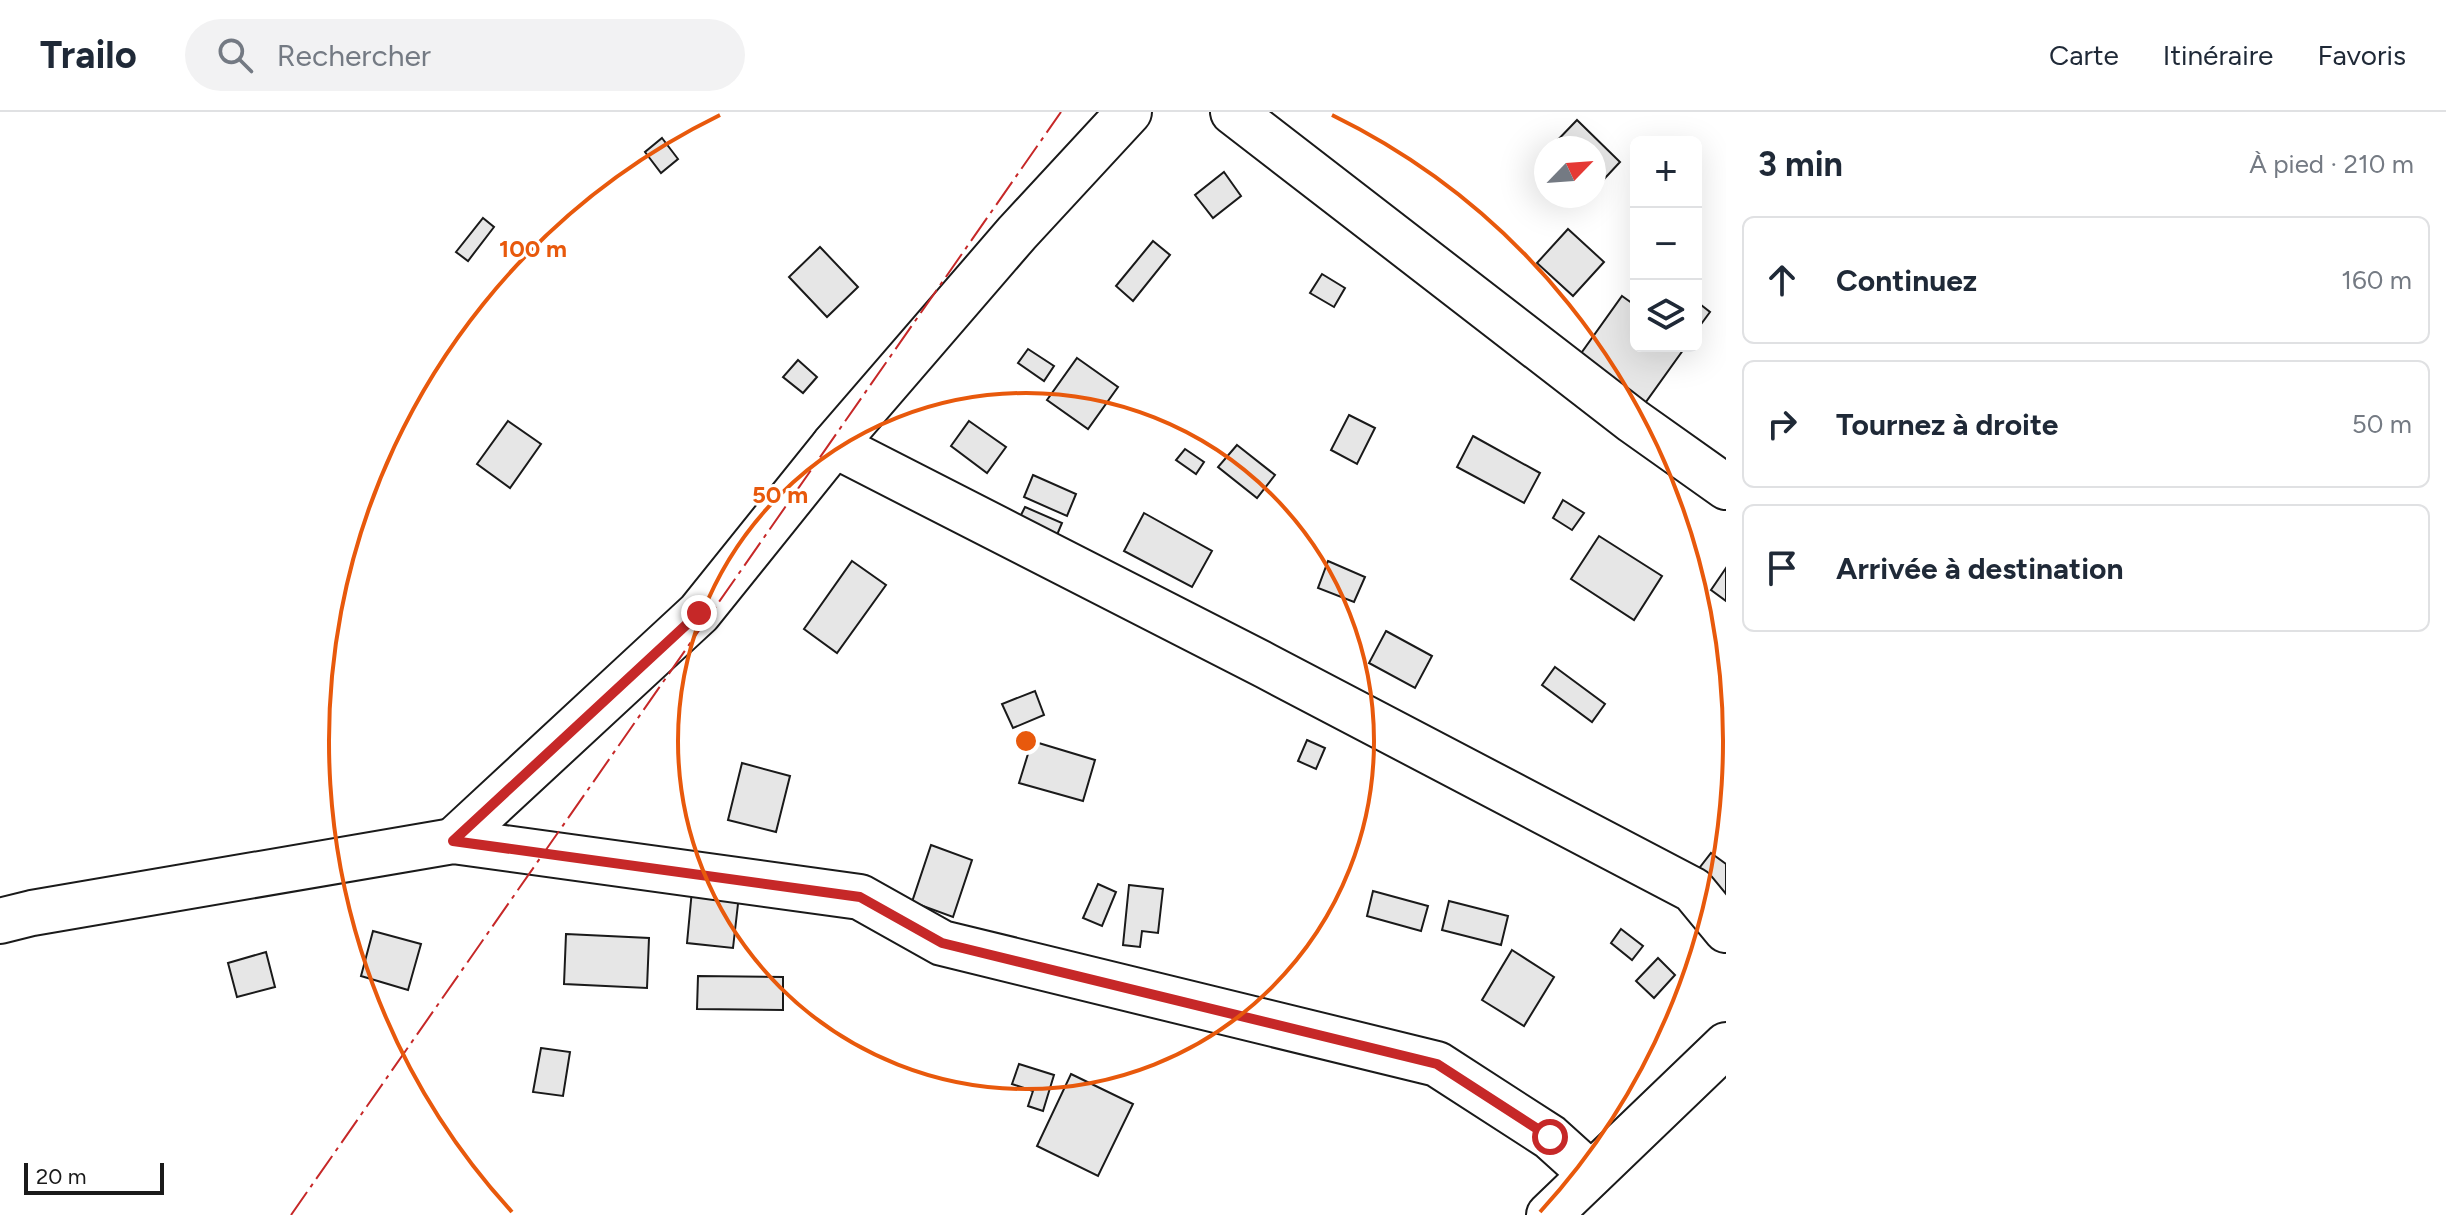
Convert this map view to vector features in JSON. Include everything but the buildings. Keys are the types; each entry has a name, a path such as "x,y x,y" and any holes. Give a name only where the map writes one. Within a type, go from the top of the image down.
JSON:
{"street":[{"path":"453,841 699,613 834,445 1017,233 1129,112"},
{"path":"1233,112 1496,317 1726,487"},
{"path":"834,445 1252,658 1693,890 1726,930"},
{"path":"0,921 48,910 453,841 860,897 942,943 1437,1064 1550,1137 1591,1174"},
{"path":"1549,1215 1726,1045"}],"power":[{"path":"291,1215 1061,112"}],"route":[{"path":"699,613 453,841 860,897 942,943 1437,1064 1550,1137"}]}
